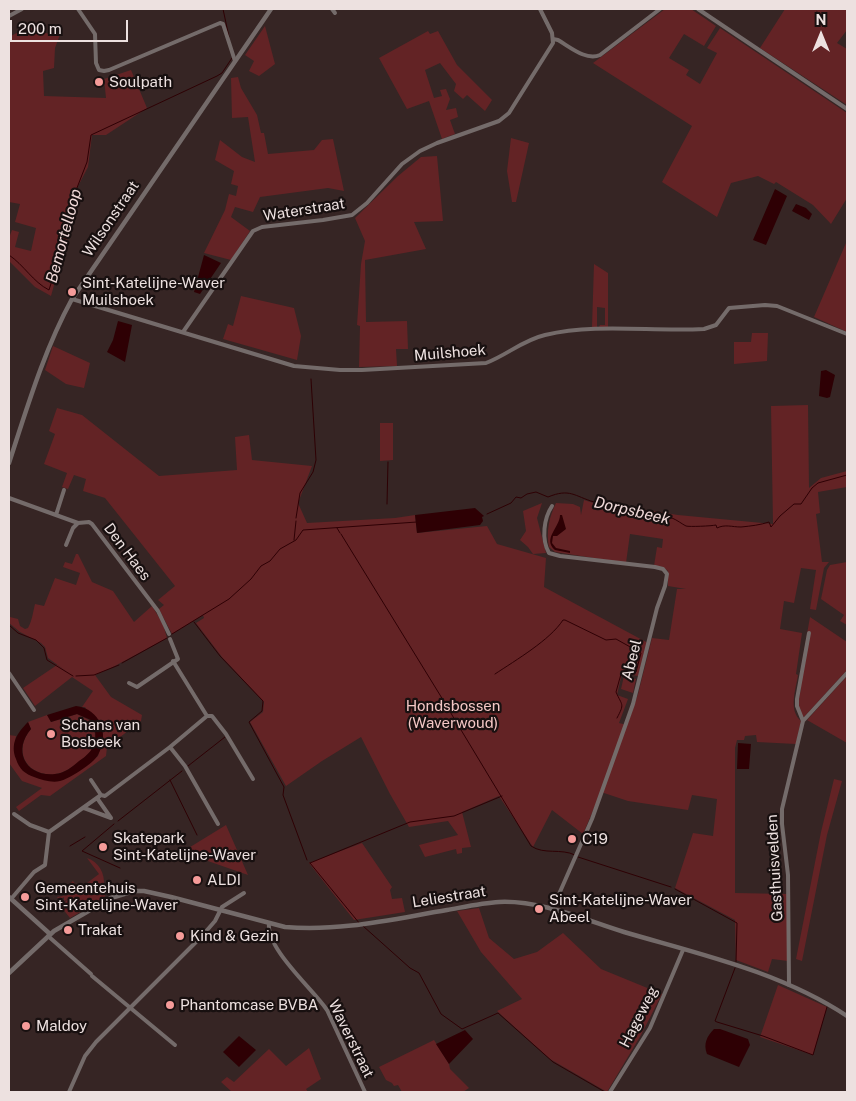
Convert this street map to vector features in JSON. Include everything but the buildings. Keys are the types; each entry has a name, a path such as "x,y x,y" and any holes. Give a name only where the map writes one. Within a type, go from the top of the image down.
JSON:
{"street":[{"path":"9,16 22,9"},
{"path":"78,9 95,34 96,63 99,70 109,70 220,23 223,24 235,61"},
{"name":"Wilsonstraat","path":"9,463 28,404 61,318 72,299 271,9"},
{"path":"540,9 553,39 586,56 594,57 600,55 660,9"},
{"path":"698,9 847,109"},
{"name":"Waterstraat","path":"183,332 253,231 262,227 345,217 357,212 378,192 399,167 420,151 499,121 510,113 551,46 553,39"},
{"name":"Muilshoek","path":"72,299 294,366 340,370 486,363 524,342 547,334 599,329 704,329 716,326 729,308 765,305 777,306 847,334"},
{"path":"56,515 64,490"},
{"name":"Den Haes","path":"9,498 78,523 89,522 92,524 162,618 178,659 173,661"},
{"name":"Abeel","path":"552,506 544,528 549,553 663,569 667,574 667,580 655,615 633,704 592,819 552,910"},
{"path":"66,544 73,528 78,523"},
{"name":"Gasthuisvelden","path":"803,721 797,706 797,699 809,632"},
{"path":"129,683 137,687 173,661 207,716"},
{"path":"9,672 34,710"},
{"name":"Gasthuisvelden","path":"789,985 788,874 781,816 803,721 847,673"},
{"path":"175,1046 91,975 10,898 34,872 45,865 50,832 97,798 102,795 105,796 170,747 207,716 212,716 226,734 254,779"},
{"path":"170,747 185,766 218,824"},
{"path":"91,780 102,795"},
{"path":"84,808 111,818 97,798"},
{"path":"14,814 30,825 50,832"},
{"name":"Leliestraat","path":"9,973 49,935 111,898 134,891 144,891 285,927 302,929 332,928 499,902 515,902 552,910 744,968 789,985 827,1003 847,1016"},
{"path":"68,1092 89,1050 202,936 227,902 244,893"},
{"name":"Waverstraat","path":"269,923 268,931 271,940 327,1010 365,1092"},
{"name":"Hageweg","path":"610,1092 650,1028 683,950"}],"green space":[{"path":"665,9 691,9 716,26 704,46 684,34 669,58 689,70 686,75 700,84 717,53 707,48 720,28 847,113 847,198 831,224 813,205 776,182 774,184 758,176 731,183 717,217 662,182 692,126 593,63"},
{"path":"785,9 847,9 847,30 837,43 847,49 847,105 760,48"},
{"path":"57,26 62,29 55,48 54,68 43,71 44,96 106,98 104,79 131,70 147,108 106,135 92,135 88,167 77,188 70,212 73,217 51,296 35,287 9,261 9,238 12,230 19,232 15,247 31,251 36,228 15,222 20,204 9,202 9,37 28,27 49,34"},
{"path":"265,26 275,64 259,76 249,71 254,61 245,55"},
{"path":"428,31 430,34 438,31 457,65 492,100 485,111 467,95 463,99 454,91 456,84 440,63 425,70 434,98 442,96 440,90 446,89 450,99 446,110 456,108 458,117 450,120 455,134 442,139 429,101 407,109 379,58"},
{"path":"238,77 241,88 257,115 261,133 264,133 268,154 314,150 322,140 333,139 344,191 328,188 260,197 253,212 235,207 231,217 250,231 231,260 204,253 225,210 229,194 236,196 238,186 231,184 234,171 215,160 220,140 242,157 255,162 248,117 232,118 231,78"},
{"path":"511,138 529,143 516,202 512,202 507,171"},
{"path":"437,156 443,221 414,222 426,249 365,260 366,322 407,321 408,349 396,349 397,366 359,367 360,326 357,325 361,264 365,241 355,218 398,176 421,157"},
{"path":"847,244 847,332 814,317"},
{"path":"594,264 608,273 608,327 599,327 600,325 605,325 605,308 597,307 597,327 592,327"},
{"path":"241,296 294,308 301,336 297,360 223,339 228,324 233,326"},
{"path":"752,333 768,333 767,361 734,364 734,342 751,342"},
{"path":"53,346 90,363 84,388 66,384 45,370"},
{"name":"Hondsbossen (Waverwoud)","path":"808,405 809,488 821,478 847,471 847,487 818,492 820,513 816,514 822,562 829,562 824,568 816,610 810,609 816,570 801,568 794,603 784,601 780,629 802,633 794,699 795,711 801,721 796,744 757,742 756,735 745,736 744,740 737,740 735,748 735,893 787,894 788,961 772,959 768,972 736,960 735,920 675,888 693,833 713,836 717,799 692,795 688,810 628,801 601,792 583,834 552,810 533,847 499,796 462,812 471,847 462,848 462,853 457,854 456,849 425,857 419,845 458,835 448,821 409,827 361,737 286,786 250,722 263,712 264,702 222,657 196,623 204,618 203,615 172,634 159,609 164,605 158,600 175,586 105,498 83,491 86,479 74,475 68,489 62,487 67,473 44,464 55,434 49,431 57,408 82,415 159,476 237,470 235,437 249,435 252,460 312,466 298,503 307,523 395,518 415,515 417,533 487,526 497,544 546,558 544,587 648,643 638,676 622,673 617,695 628,699 619,723 627,725 638,694 652,638 669,640 677,589 686,589 668,586 668,571 663,567 654,566 657,547 662,548 663,539 630,534 626,563 555,552 549,547 548,530 556,503 573,504 580,507 581,515 584,500 609,508 634,508 678,515 773,524 771,406"},
{"path":"380,423 393,423 393,460 380,461"},
{"path":"542,503 537,518 546,553 533,554 520,540 526,531 523,511"},
{"path":"76,554 78,554 92,582 113,591 134,622 152,606 163,624 167,638 95,675 111,697 142,715 141,721 107,747 106,756 50,796 41,795 19,811 16,807 42,788 22,781 9,763 9,735 16,736 16,758 29,775 74,774 98,756 103,734 85,707 82,707 93,691 72,677 35,706 23,688 57,665 66,671 48,658 45,647 41,643 20,632 9,623 10,617 18,619 20,626 25,629 28,628 35,604 44,606 55,578 76,585 80,573 63,567 65,562 72,564"},
{"path":"847,562 847,625 840,621 844,615 821,599 827,570 830,565"},
{"path":"810,617 847,642 847,670 804,717 797,709 801,688 801,668"},
{"path":"624,676 636,679 633,693 621,689"},
{"path":"847,676 847,743 807,720"},
{"path":"77,714 93,722 94,745 85,758 71,768 55,774 45,774 30,767 25,761 23,754 25,737 31,729 28,722 47,715 51,722"},
{"path":"834,779 842,781 827,835 802,961 796,959 821,832"},
{"path":"226,825 248,875 182,852"},
{"path":"362,843 392,887 390,890 392,899 402,898 405,912 354,920 309,863"},
{"path":"87,858 98,865 103,877 104,886 75,892 69,884 73,881 79,889 99,874"},
{"path":"104,889 105,896 98,902 70,918 62,908 67,904 65,902 68,899 64,901 64,897 59,900 57,897 79,893 79,895"},
{"path":"479,908 489,938 514,959 537,952 563,933 601,969 662,994 641,1035 607,1092 550,1059 497,1011 522,999 481,952 457,911"},
{"path":"778,985 827,1007 813,1055 760,1037"},
{"path":"434,1040 449,1064 450,1069 469,1088 463,1092 402,1092 398,1085 394,1086 386,1080 379,1067"},
{"path":"309,1048 321,1079 306,1089 308,1092 232,1092 221,1082 227,1077 234,1082 269,1049 286,1066"}],"shaded area":[{"path":"775,189 787,196 766,245 753,240"},
{"path":"796,204 806,208 812,214 809,220 792,211"},
{"path":"204,255 221,263 200,294 194,292"},
{"path":"118,321 132,325 125,362 107,352 113,340"},
{"path":"826,370 835,375 830,397 827,398 819,396 821,371"},
{"path":"475,508 484,516 480,525 417,533 415,515"},
{"path":"560,515 562,515 566,529 557,536 553,536 552,543 556,548 570,551 570,553 555,550 551,546 551,537"},
{"path":"76,706 84,708 97,717 103,731 101,747 96,758 81,770 60,781 44,780 25,773 17,763 14,754 14,744 21,730 28,722 31,729 25,737 23,754 25,761 36,771 45,774 62,772 89,753 95,739 93,721 77,714 51,722 47,715"},
{"path":"738,743 751,744 749,769 737,769"},
{"path":"714,1029 720,1029 748,1039 750,1045 739,1067 707,1054 706,1040"},
{"path":"465,1030 473,1039 449,1064 436,1044"},
{"path":"239,1036 256,1050 239,1067 223,1052"}],"waterway":[{"name":"Bemortelloop","path":"223,9 229,37"},
{"name":"Bemortelloop","path":"9,255 38,283 49,290 72,216 68,211 87,162 91,135 217,76 222,73 232,58"},
{"path":"296,518 300,493 313,472 316,460 311,379"},
{"path":"387,504 388,462"},
{"name":"Dorpsbeek","path":"487,514 511,503 516,497 521,498 527,494 536,492 548,497 567,493 594,502 596,505 636,512 646,511 648,516 656,514 666,519 672,518 686,526 716,525 717,528 726,526 741,527 769,522 771,527 794,504 801,504 812,488 818,483 847,475"},
{"path":"294,540 296,521"},
{"name":"Dorpsbeek","path":"172,634 229,599 251,579 261,566 270,561 280,549 296,540 303,530 417,522"},
{"name":"Dorpsbeek","path":"337,528 340,533"},
{"path":"341,534 448,708"},
{"path":"495,674 541,642 565,620 606,640 616,639 641,653 636,672 633,674 621,674 616,692 622,707 617,718"},
{"path":"194,622 220,656 263,701 262,711 249,722 284,787 283,795 307,860"},
{"name":"Dorpsbeek","path":"9,625 18,633 36,640 44,648 47,660 73,676"},
{"name":"Dorpsbeek","path":"122,663 167,638"},
{"name":"Dorpsbeek","path":"76,676 94,675 119,665"},
{"path":"449,710 531,846 536,849 575,855"},
{"path":"188,766 225,737"},
{"path":"118,821 182,771"},
{"path":"170,780 197,835"},
{"path":"310,863 410,822 454,816 502,796"},
{"path":"114,824 82,851 120,868"},
{"path":"70,846 85,837"},
{"path":"578,857 671,887"},
{"path":"310,863 360,924"},
{"path":"675,889 737,923 736,962"},
{"path":"363,926 410,968 419,973 441,1014 462,1029 498,1013 553,1062 605,1092"},
{"path":"735,968 715,1021 717,1022 763,1036 813,1055 827,1007"}],"place":[{"name":"Soulpath","path":"99,82"},
{"name":"Sint-Katelijne-Waver Muilshoek","path":"72,292"},
{"name":"Schans van Bosbeek","path":"51,734"},
{"name":"C19","path":"572,839"},
{"name":"Skatepark Sint-Katelijne-Waver","path":"103,847"},
{"name":"ALDI","path":"197,880"},
{"name":"Gemeentehuis Sint-Katelijne-Waver","path":"25,897"},
{"name":"Sint-Katelijne-Waver Abeel","path":"539,909"},
{"name":"Trakat","path":"68,930"},
{"name":"Kind & Gezin","path":"180,936"},
{"name":"Phantomcase BVBA","path":"170,1005"},
{"name":"Maldoy","path":"26,1026"}]}
